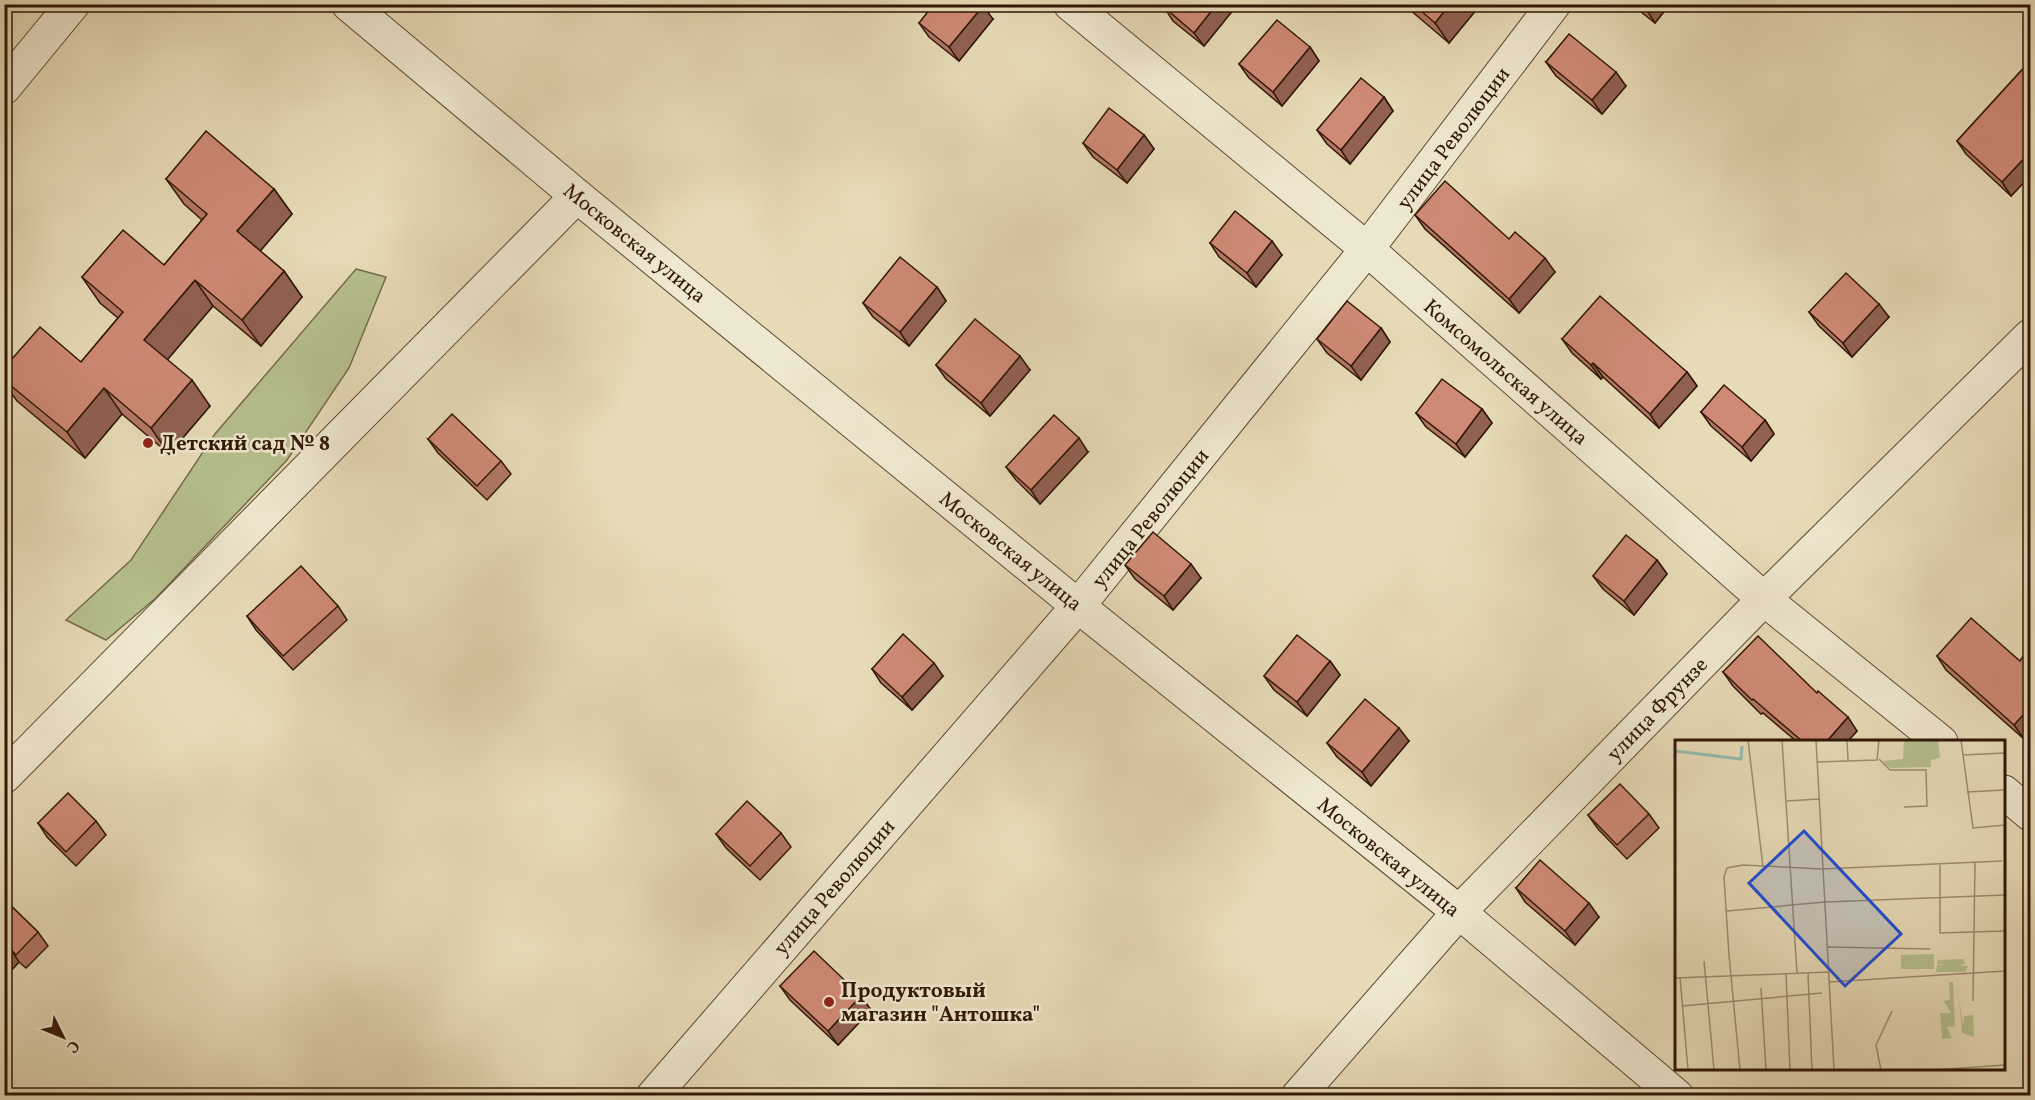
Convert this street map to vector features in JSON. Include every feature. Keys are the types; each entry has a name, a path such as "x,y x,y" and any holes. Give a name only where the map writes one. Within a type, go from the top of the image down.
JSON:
{"street":[{"path":"4,88 73,4"},
{"name":"Московская улица","path":"348,4 577,196 1078,606 1459,912 1677,1095"},
{"name":"Комсомольская улица","path":"1070,4 1367,249 1764,599 1940,740"},
{"name":"улица Революции","path":"653,1095 1078,606 1367,249 1554,4"},
{"path":"4,777 577,196"},
{"name":"улица Фрунзе","path":"1298,1095 1459,912 1764,599 2031,336"},
{"path":"2005,793 2031,814"}],"green space":[{"path":"356,269 386,277 349,368 287,460 156,598 106,640 66,620 131,560 215,434"}],"building":[{"path":"934,4 981,4 983,6 949,47 919,23"},
{"path":"1166,4 1217,4 1194,33 1164,7"},
{"path":"1413,4 1450,4 1435,23"},
{"path":"1639,4 1649,4 1646,9"},
{"path":"1277,20 1310,47 1273,92 1239,64"},
{"path":"1569,34 1616,72 1592,100 1546,62"},
{"path":"2031,60 2031,151 2002,182 1957,141"},
{"path":"1361,78 1384,97 1341,150 1317,130"},
{"path":"1109,108 1144,135 1117,170 1083,143"},
{"path":"206,131 274,189 237,231 284,271 242,320 195,280 144,340 192,380 151,428 104,388 67,432 4,380 4,368 40,327 81,362 123,312 82,277 123,230 164,265 207,214 166,179"},
{"path":"1445,181 1509,239 1515,232 1545,258 1509,299 1415,215"},
{"path":"1235,211 1272,241 1247,273 1210,243"},
{"path":"900,257 937,287 900,332 863,303"},
{"path":"1846,273 1879,304 1843,343 1809,312"},
{"path":"1600,296 1687,372 1650,414 1593,363 1591,365 1562,339"},
{"path":"1347,301 1381,328 1351,366 1317,339"},
{"path":"975,319 1020,356 981,403 936,365"},
{"path":"1442,379 1482,409 1456,444 1416,413"},
{"path":"1724,385 1765,420 1742,447 1701,412"},
{"path":"452,414 501,461 477,486 428,439"},
{"path":"1054,415 1079,438 1031,490 1006,467"},
{"path":"1153,532 1191,564 1164,596 1125,565"},
{"path":"1626,535 1657,560 1624,601 1593,576"},
{"path":"301,566 338,606 283,656 247,616"},
{"path":"1971,618 2020,661 2023,656 2031,662 2031,706 2014,725 1937,656"},
{"path":"903,634 934,663 902,697 872,669"},
{"path":"1297,635 1330,661 1297,702 1264,676"},
{"path":"1758,636 1817,693 1818,691 1848,717 1828,740 1801,740 1752,700 1723,672"},
{"path":"1365,699 1399,728 1362,772 1327,743"},
{"path":"1620,784 1649,814 1617,845 1588,815"},
{"path":"68,793 96,821 66,852 38,823"},
{"path":"747,801 781,833 750,866 716,834"},
{"path":"1540,860 1589,903 1565,931 1516,888"},
{"path":"4,899 38,932 16,955 10,948 4,954"},
{"path":"814,951 861,996 828,1031 780,986"}],"place":[{"name":"Детский сад № 8","path":"148,443"},
{"name":"Продуктовый магазин \"Антошка\"","path":"829,1002"}]}
